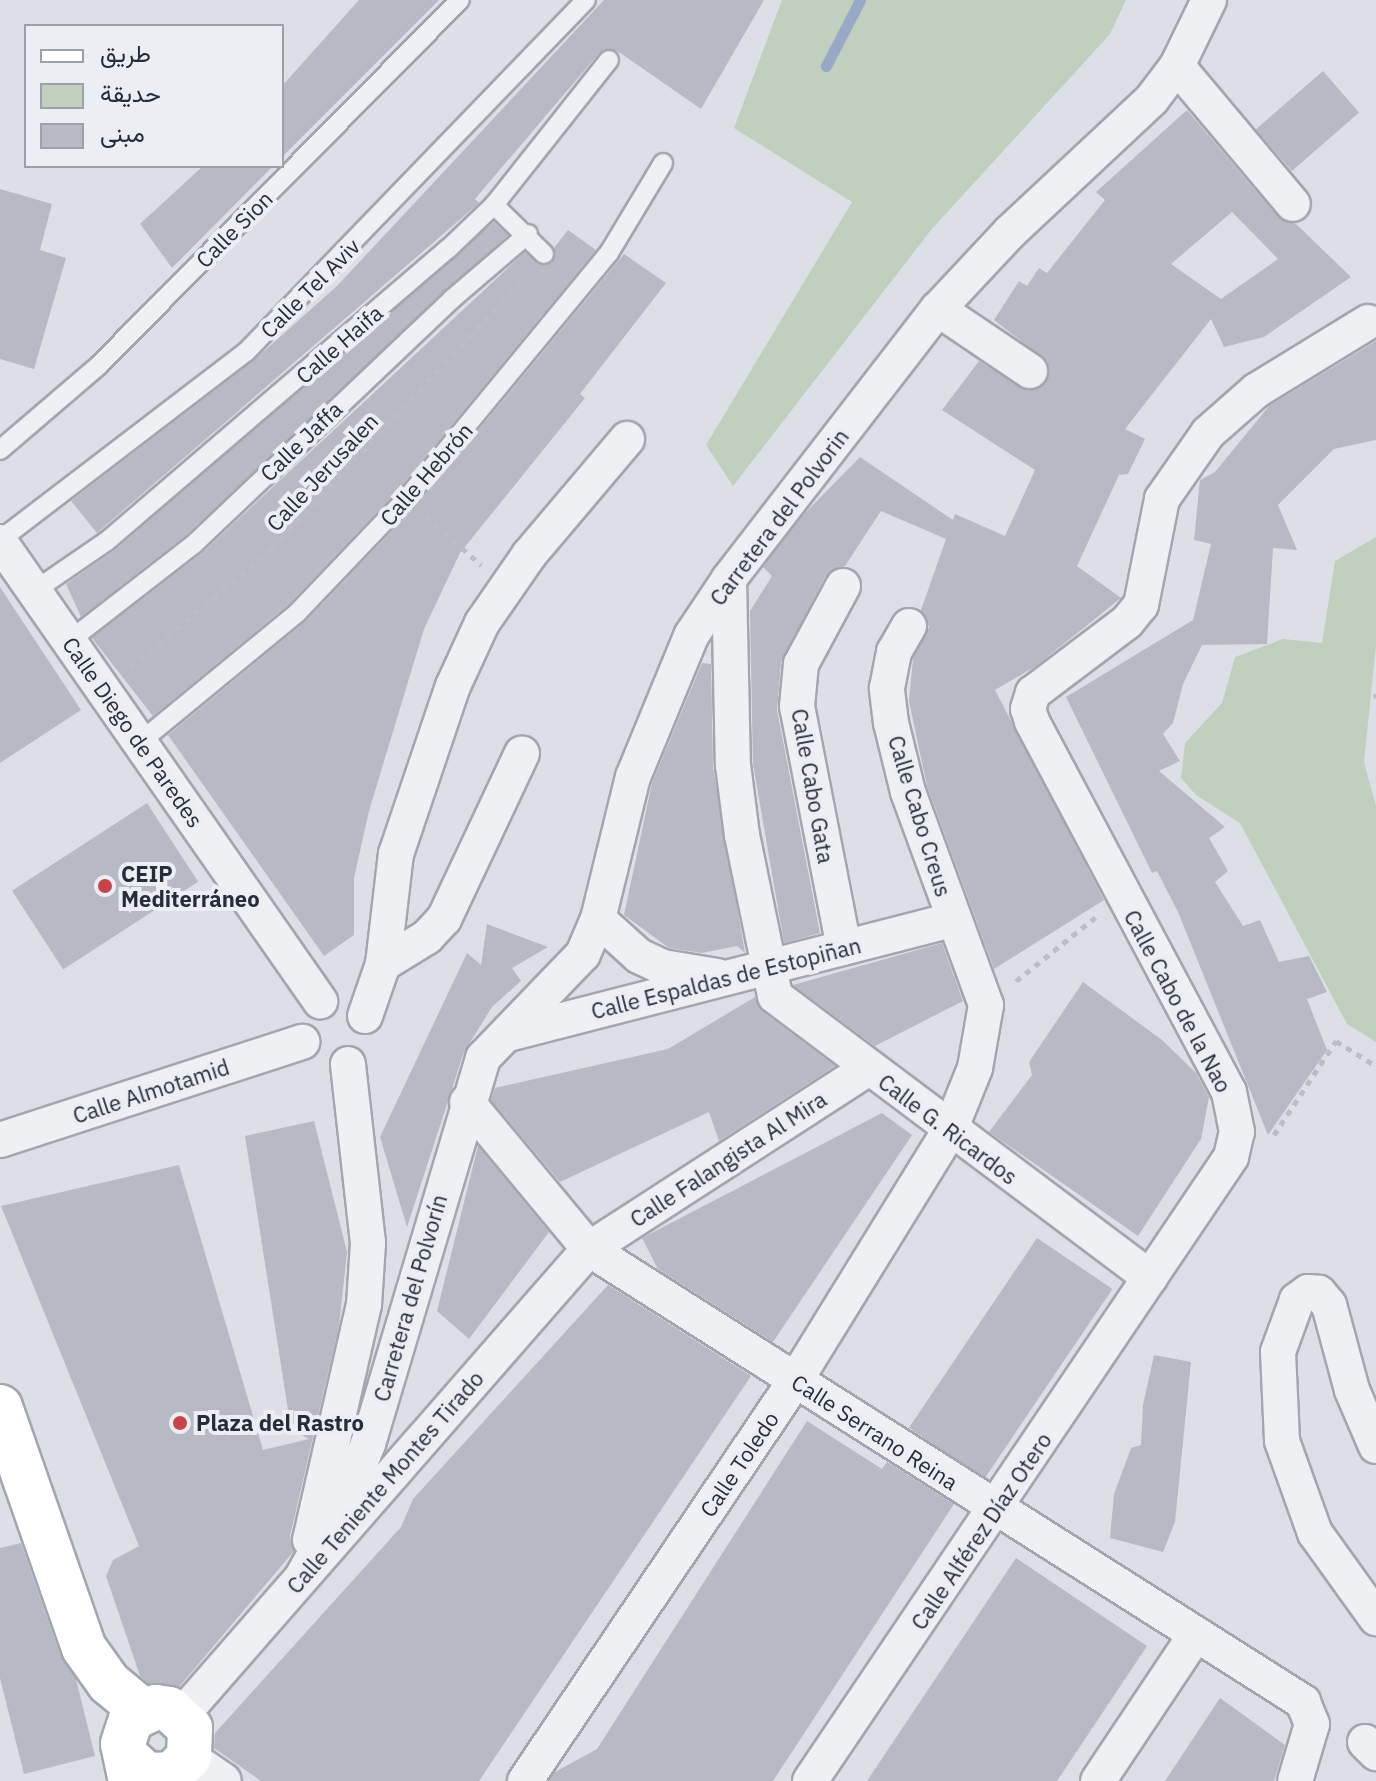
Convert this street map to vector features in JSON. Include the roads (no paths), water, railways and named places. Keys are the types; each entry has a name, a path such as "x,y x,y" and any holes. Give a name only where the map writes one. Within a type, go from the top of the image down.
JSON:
{"main road":[{"path":"0,1407 9,1458 84,1648 91,1701 160,1756"}],"street":[{"name":"Carretera del Polvorin","path":"467,1102 483,1058 500,1036 566,978 598,919 633,777 659,709 691,636 729,579 938,309 1009,233 1152,99 1177,66 1209,0"},
{"path":"1177,66 1293,204"},
{"path":"938,309 1030,371"},
{"name":"Calle Cabo de la Nao","path":"1150,1278 1231,1157 1237,1132 1229,1092 1122,897 1028,709 1033,693 1127,622 1141,605 1162,499 1208,433 1257,390 1368,322"},
{"path":"365,1016 341,998 320,1001 302,1022 302,1042 325,1065 348,1064 365,1049 365,1016 383,964 396,854 416,783 453,686 482,623 506,588 627,439"},
{"name":"Calle Diego de Paredes","path":"0,541 320,1001"},
{"name":"Calle G. Ricardos","path":"729,579 733,765 775,996 785,1008 1150,1278"},
{"name":"Calle Cabo Gata","path":"843,586 801,664 797,706 844,947"},
{"name":"Calle Cabo Creus","path":"909,626 894,652 887,688 891,723 908,792 986,1005"},
{"path":"383,964 427,937 451,908 522,753"},
{"path":"598,919 639,956 663,967 734,978"},
{"name":"Calle Espaldas de Estopiñan","path":"500,1036 734,978 769,964 953,920"},
{"name":"Calle Toledo","path":"525,1781 795,1381 950,1130 975,1068 986,1005"},
{"name":"Calle Almotamid","path":"0,1140 302,1042"},
{"path":"302,1577 364,1305 368,1243 348,1064"},
{"name":"Calle Falangista Al Mira","path":"589,1249 867,1069"},
{"name":"Calle Serrano Reina","path":"467,1102 589,1249 1194,1637 1303,1702 1312,1724 1295,1781"},
{"name":"Carretera del Polvorín","path":"302,1577 345,1500 368,1444 467,1102"},
{"name":"Calle Teniente Montes Tirado","path":"160,1756 302,1577 589,1249"},
{"name":"Calle Alférez Díaz Otero","path":"810,1781 997,1510 1150,1278"},
{"path":"1376,1446 1352,1390 1329,1305 1319,1293 1308,1292 1297,1300 1278,1352 1282,1441 1315,1533 1376,1618"},
{"path":"1098,1781 1194,1637"}],"lane":[{"name":"Calle Sion","path":"0,450 99,365 460,0"},
{"name":"Calle Tel Aviv","path":"0,541 246,352 586,0"},
{"name":"Calle Haifa","path":"34,591 107,541 241,428 494,205 609,60"},
{"name":"Calle Hebrón","path":"140,742 297,613 406,499 609,253 663,163"},
{"path":"494,205 528,234 544,254"},
{"name":"Calle Jaffa","path":"69,641 194,544 430,320 528,234"}],"waterway":[{"path":"826,66 860,0"}],"place":[{"name":"CEIP Mediterráneo","path":"105,886"},
{"name":"Plaza del Rastro","path":"180,1423"}]}
